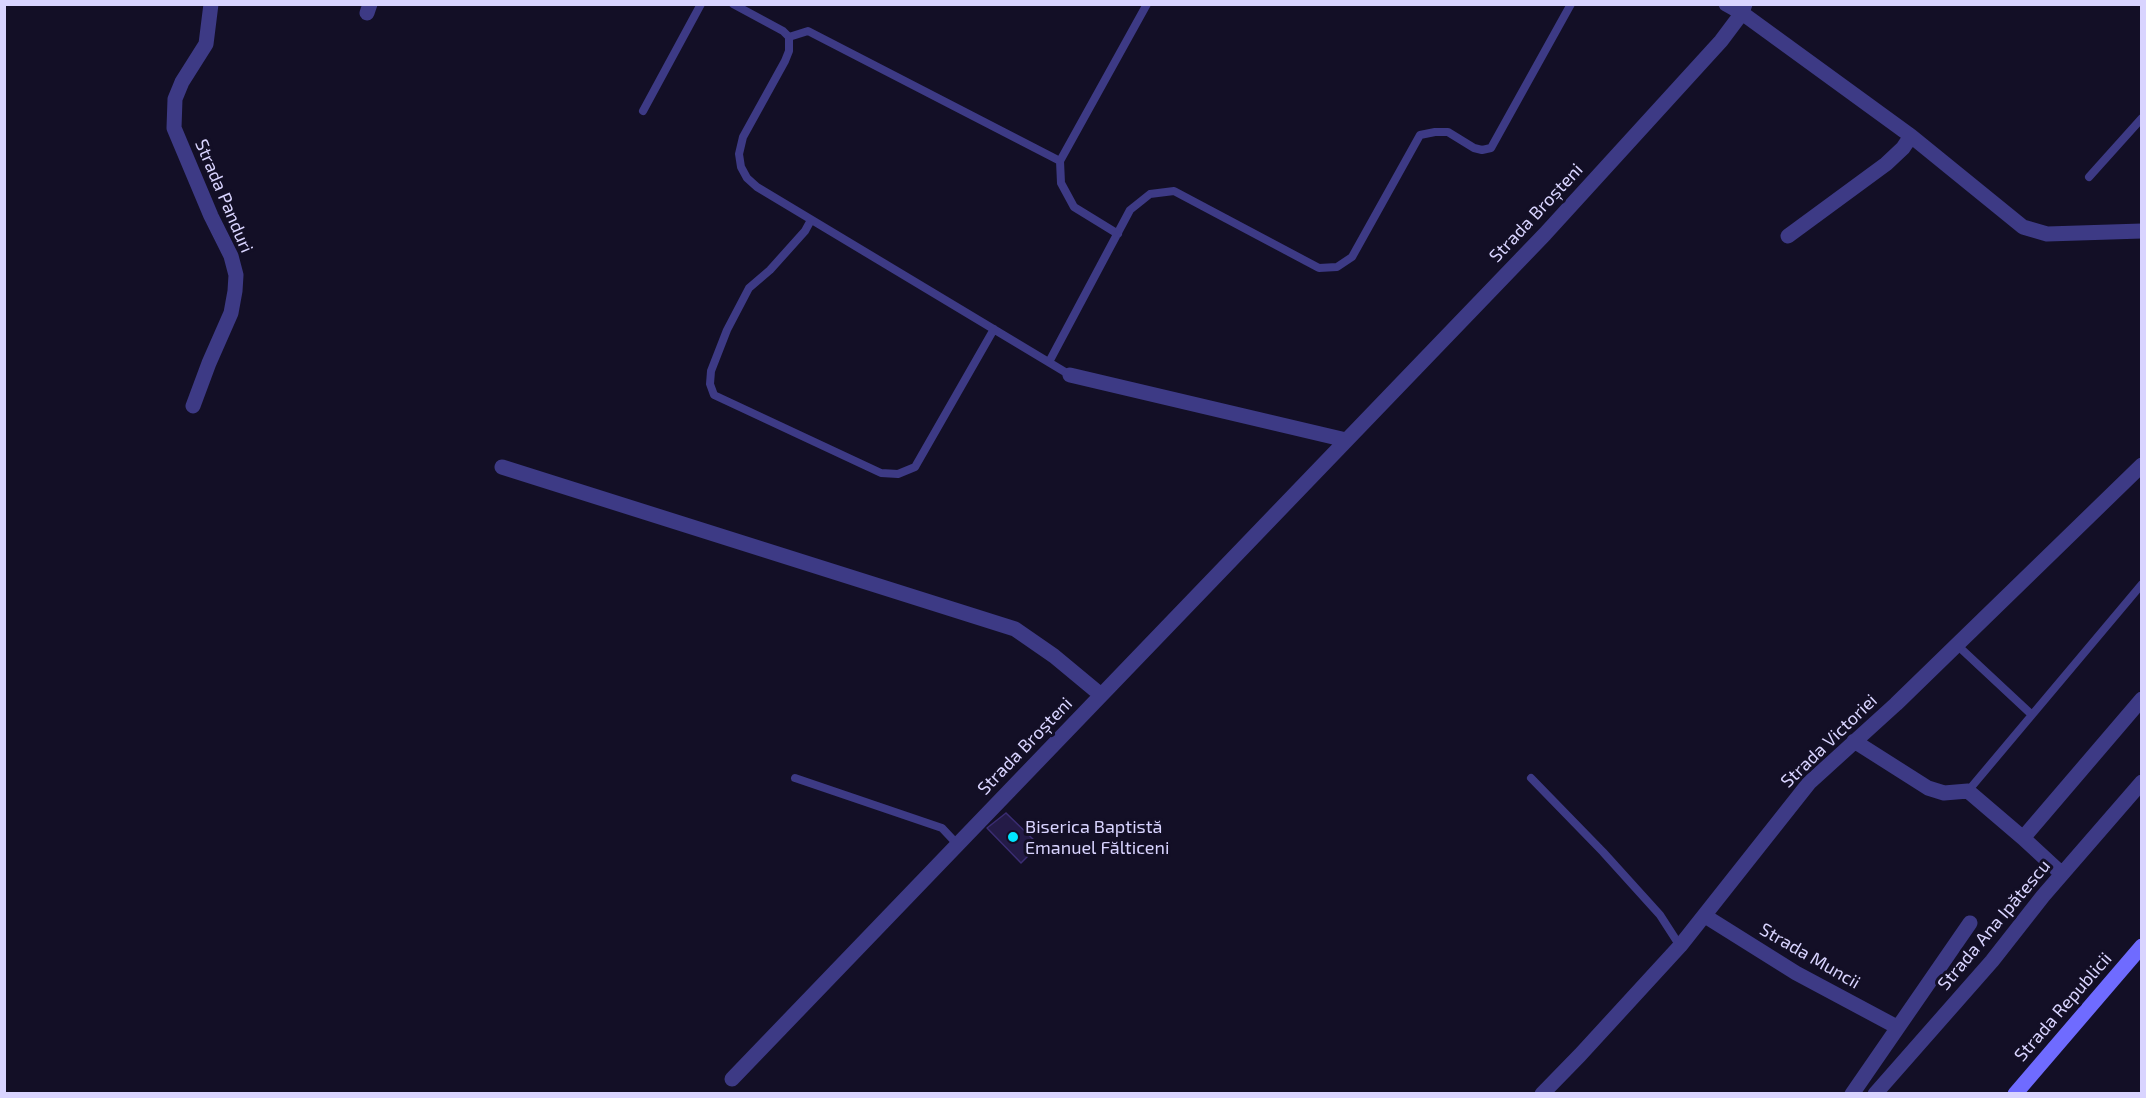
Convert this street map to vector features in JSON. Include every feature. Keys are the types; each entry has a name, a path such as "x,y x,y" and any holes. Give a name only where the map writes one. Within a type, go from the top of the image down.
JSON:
{"main road":[{"name":"Strada Republicii","path":"2015,1094 2142,946"}],"street":[{"name":"Strada Panduri","path":"193,405 208,363 231,313 236,275 231,256 174,129 175,99 182,82 206,44 211,4"},
{"path":"1736,8 1911,136 2023,227 2047,234 2142,231"},
{"name":"Strada Broșteni","path":"732,1079 1553,225 1721,41 1736,8"},
{"path":"1788,236 1886,164 1903,148 1911,136"},
{"path":"1071,375 1346,440"},
{"name":"Strada Victoriei","path":"1542,1094 1580,1056 1680,946 1809,783 1896,704 2142,465"},
{"path":"502,467 1015,629 1054,656 1101,695"},
{"path":"2023,838 2142,699"},
{"path":"1854,741 1928,788 1944,793 1968,791 2062,874"},
{"name":"Strada Ana Ipătescu","path":"1875,1094 1992,961 2062,874 2142,782"},
{"name":"Strada Muncii","path":"1705,916 1796,973 1897,1027"},
{"name":"Strada Ana Ipătescu","path":"1852,1094 1970,923"}],"lane":[{"path":"643,111 701,4"},
{"path":"733,4 783,31 789,38 789,51 743,137 739,154 741,167 747,178 757,187 1071,375"},
{"path":"1118,234 1074,207 1061,183 1060,161 1147,4"},
{"path":"1049,362 1130,210 1150,194 1174,191 1319,268 1337,267 1352,257 1420,135 1448,132 1474,148 1482,150 1491,148 1571,4"},
{"path":"789,38 808,32 1060,161"},
{"path":"2088,177 2142,118"},
{"path":"811,219 805,231 770,270 749,288 727,330 711,371 710,384 714,395 881,473 898,474 915,467 994,329"},
{"path":"1968,791 2142,584"},
{"path":"1957,645 2031,714"},
{"path":"795,777 942,828 957,844"},
{"path":"1531,778 1660,915 1680,946"}],"building":[{"name":"Biserica Baptistă Emanuel Fălticeni","path":"1006,813 1039,845 1021,863 987,828"}],"place":[{"name":"Biserica Baptistă Emanuel Fălticeni","path":"1013,837"}]}
